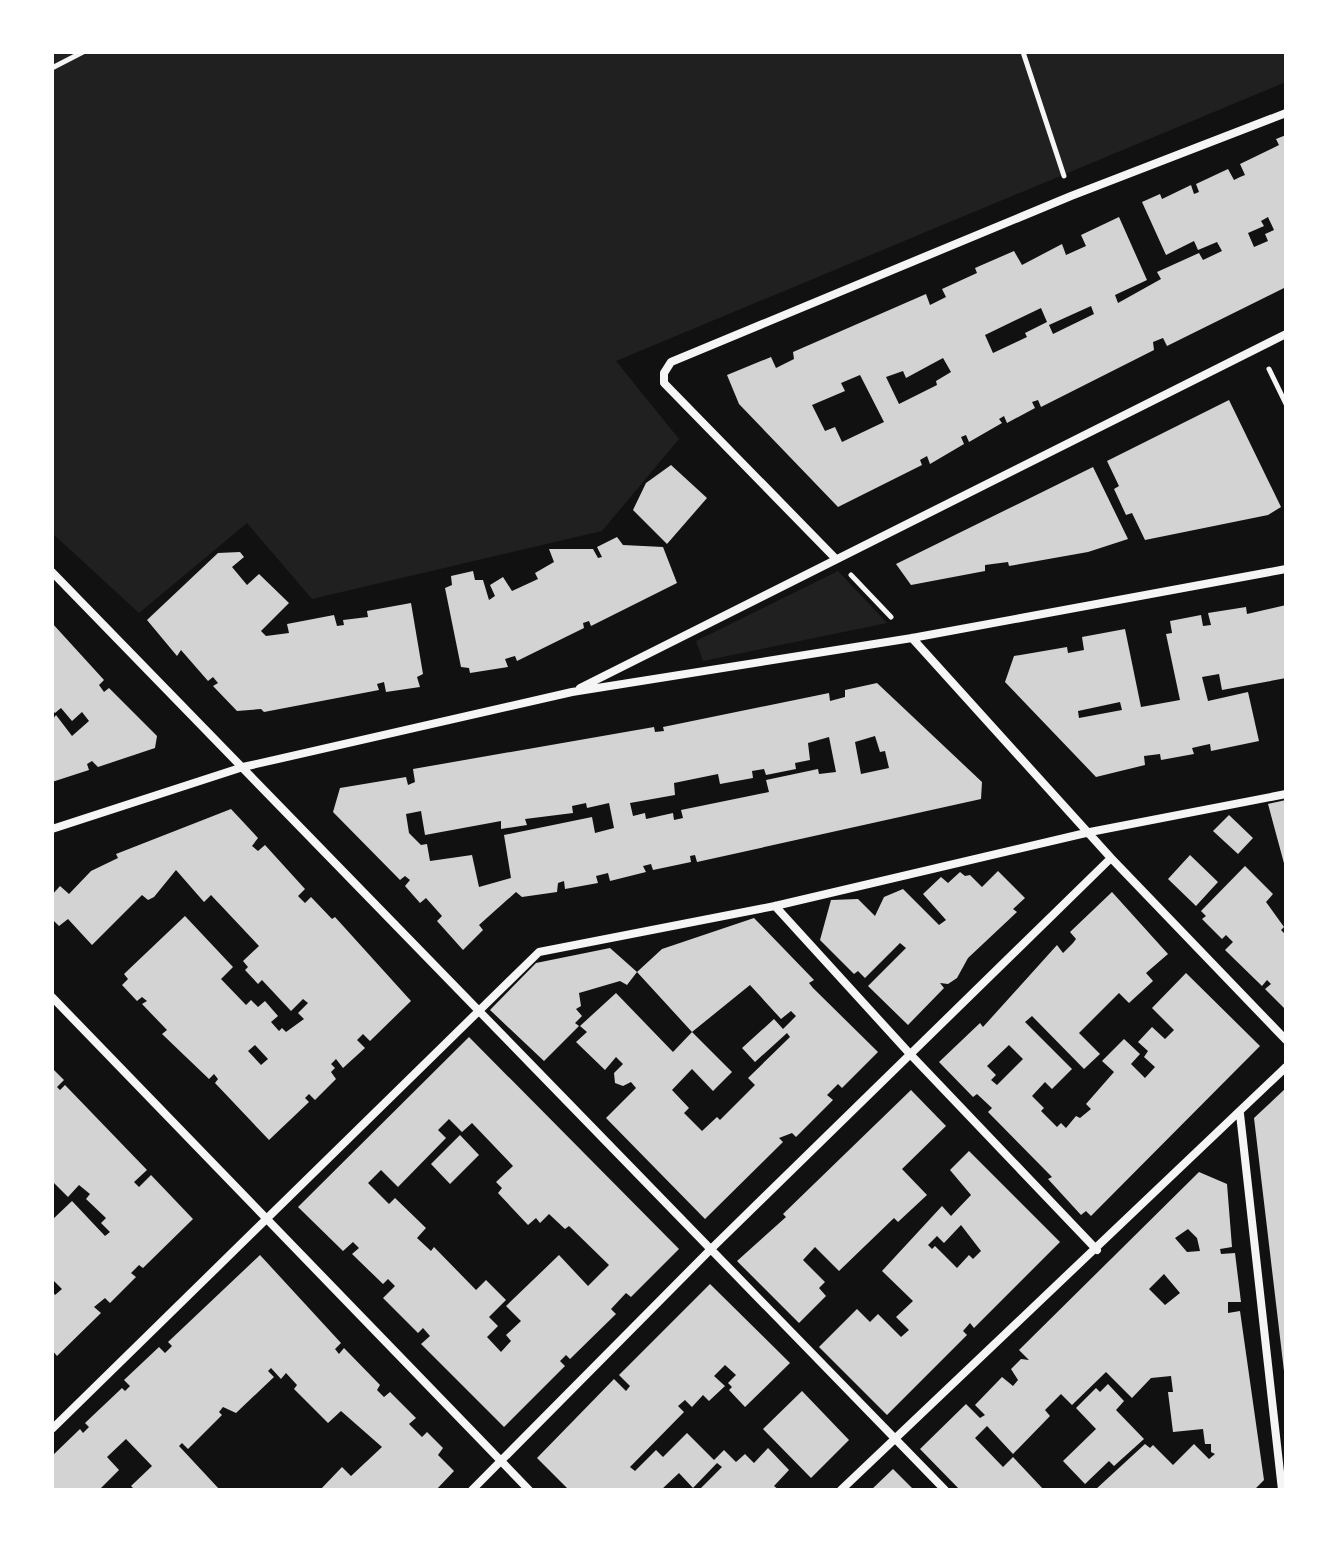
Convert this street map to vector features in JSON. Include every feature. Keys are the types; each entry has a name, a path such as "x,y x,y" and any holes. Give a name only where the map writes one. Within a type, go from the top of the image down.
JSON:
{"street":[{"path":"834,557 664,383 664,373 671,362 1071,196 1286,113"},
{"path":"572,692 834,557 1286,334"},
{"path":"52,829 243,767 572,692 912,638 1286,569"},
{"path":"52,572 945,1490"},
{"path":"912,638 1111,858 1286,1040"},
{"path":"52,1429 539,952 775,906 1090,832 1286,794"},
{"path":"472,1490 711,1249 1111,858"},
{"path":"775,906 910,1054 1097,1250"},
{"path":"52,997 529,1490"},
{"path":"841,1490 1097,1250 1286,1067"},
{"path":"1240,1114 1282,1490"}],"path":[{"path":"52,68 83,52"},
{"path":"1023,52 1071,196"},
{"path":"1258,346 1286,404"},
{"path":"834,557 912,638"}],"shaded area":[{"path":"52,52 1286,52 1286,82 616,361 679,439 602,531 312,599 247,523 139,613 52,533"},
{"path":"838,571 887,623 703,661 696,641"}],"building":[{"path":"1286,135 1286,287 1167,346 1163,338 1153,342 1154,350 1041,407 1038,400 1032,402 1035,408 1007,423 1004,416 999,419 1002,423 969,442 966,435 961,437 964,444 930,464 927,456 920,460 922,465 838,507 739,404 727,375 771,357 776,368 794,359 793,352 926,294 930,305 946,297 942,289 977,273 975,268 1014,251 1022,265 1062,244 1066,255 1086,246 1081,235 1119,217 1147,280 1115,295 1118,303 1161,279 1157,272 1199,253 1203,260 1222,251 1217,242 1198,250 1194,241 1166,255 1142,202 1160,194 1162,199 1191,185 1194,194 1199,192 1196,184 1228,169 1234,180 1245,175 1240,164 1279,145 1276,139","holes":["1268,217 1274,230 1265,234 1268,241 1254,247 1248,233 1264,226 1261,221","1091,306 1094,314 1053,334 1049,325","1041,308 1047,322 1025,333 1027,337 993,353 985,335","943,358 951,372 936,381 937,385 899,404 886,377 903,371 906,378","860,375 884,422 842,442 835,427 825,431 812,405 845,391 841,383"]},
{"path":"1229,400 1281,507 1268,515 1145,540 1132,513 1126,515 1114,489 1119,486 1107,461"},
{"path":"671,465 707,498 667,544 633,510 646,483"},
{"path":"1093,467 1128,539 1088,552 1009,566 1008,562 985,565 985,571 911,585 896,564"},
{"path":"617,537 623,545 663,547 677,583 591,626 589,621 583,623 584,628 517,661 515,656 505,659 508,667 470,673 469,668 461,667 445,588 452,585 451,576 473,571 475,580 483,580 489,600 495,596 490,585 503,577 512,591 538,579 535,573 554,562 549,549 593,549 598,558 602,557 597,547"},
{"path":"240,552 244,557 232,567 247,585 259,574 289,603 261,631 266,636 289,633 287,624 334,615 337,626 344,625 343,620 368,617 367,611 411,603 423,674 417,677 420,687 386,692 384,682 377,684 379,690 264,712 261,709 237,711 213,686 218,683 213,677 208,681 181,650 177,656 147,620 218,553"},
{"path":"1286,605 1286,678 1222,690 1219,674 1202,677 1208,701 1248,692 1259,741 1211,751 1210,744 1192,748 1194,754 1161,760 1160,754 1144,756 1145,765 1096,777 1005,682 1014,656 1067,647 1068,653 1084,650 1082,637 1125,629 1141,707 1180,700 1166,634 1172,633 1170,621 1201,615 1203,626 1211,625 1208,613 1246,607 1247,614","holes":["1120,702 1122,710 1079,718 1078,711"]},
{"path":"52,623 104,680 99,685 104,692 109,688 157,736 155,748 98,767 92,761 87,764 89,770 52,782 52,720 56,715 72,736 89,721 82,712 72,721 61,708 55,713 52,710"},
{"path":"877,683 982,782 981,799 697,862 695,855 690,856 691,862 653,870 651,864 643,866 646,872 610,881 608,873 596,876 598,883 565,889 564,881 558,883 557,892 522,897 516,892 479,925 483,930 463,950 437,921 442,916 426,898 420,903 405,886 410,880 405,876 400,880 333,812 340,788 406,777 408,785 415,782 413,769 654,727 655,732 664,731 663,727 829,693 830,701 845,697 845,690","holes":["875,736 880,752 885,751 889,768 861,774 855,742","829,737 836,772 819,774 818,769 766,780 769,792 681,810 683,818 674,820 673,813 646,819 645,813 633,816 630,803 675,795 674,783 718,774 720,784 753,778 752,771 764,769 766,775 796,769 795,763 810,760 808,743","586,803 587,808 609,803 614,828 595,833 592,817 504,835 511,878 479,887 472,855 430,861 427,844 421,845 409,833 406,814 421,811 425,835 501,821 501,829 527,825 525,819 573,813 572,806"]},
{"path":"1286,800 1286,867 1285,867 1268,804"},
{"path":"231,809 258,838 252,846 258,851 265,845 305,889 298,896 305,903 311,897 332,919 335,917 411,1001 370,1041 363,1034 357,1040 365,1048 343,1068 336,1059 331,1064 335,1068 331,1072 336,1079 315,1100 309,1094 305,1098 309,1102 269,1140 215,1083 218,1079 214,1074 209,1079 162,1034 167,1030 142,1004 147,1001 142,997 137,1001 122,985 128,979 124,974 185,916 233,967 221,979 246,1005 251,1000 258,1007 265,1001 278,1016 271,1022 279,1031 282,1028 286,1032 304,1019 298,1013 308,1003 303,999 291,1011 262,980 258,984 245,970 248,967 243,961 259,946 211,895 204,902 176,870 154,897 148,900 142,895 92,945 68,919 59,926 52,919 52,895 60,886 69,894 91,871 118,858 116,854","holes":["255,1045 268,1059 261,1065 248,1051"]},
{"path":"1229,815 1253,838 1238,854 1213,831"},
{"path":"1190,855 1218,882 1196,906 1168,879"},
{"path":"1245,866 1273,894 1266,902 1284,927 1281,930 1286,935 1286,1010 1265,989 1271,984 1267,980 1262,986 1225,950 1233,942 1226,935 1222,939 1202,919 1206,916 1201,911"},
{"path":"998,871 1025,898 1013,909 1017,912 968,958 957,978 948,984 940,983 944,988 908,1025 868,986 906,948 900,943 865,978 858,971 854,974 820,940 831,900 858,899 875,916 884,897 903,889 939,925 946,920 923,894 941,877 948,883 960,872 970,875 982,887"},
{"path":"1112,892 1168,954 1146,973 1153,981 1129,1003 1119,993 1079,1033 1100,1054 1084,1069 1032,1016 1025,1022 1072,1069 1052,1089 1045,1082 1032,1096 1044,1108 1041,1111 1057,1127 1061,1123 1066,1128 1076,1116 1080,1118 1091,1109 1086,1104 1114,1072 1102,1061 1124,1039 1140,1054 1131,1064 1145,1078 1155,1067 1144,1057 1148,1051 1138,1042 1152,1027 1165,1039 1174,1030 1152,1008 1186,973 1260,1046 1091,1216 1086,1211 1081,1215 1048,1179 1052,1177 988,1112 992,1108 977,1094 973,1097 939,1062 980,1023 983,1027 1057,945 1063,953 1076,939 1070,932","holes":["1009,1045 1023,1059 997,1085 991,1080 996,1075 987,1066"]},
{"path":"754,918 814,980 809,983 813,988 878,1052 842,1088 838,1084 827,1095 833,1100 796,1137 792,1133 779,1138 783,1142 705,1219 606,1118 636,1088 631,1082 623,1086 615,1083 614,1073 623,1064 616,1057 605,1070 576,1042 587,1032 580,1026 616,993 673,1052 692,1032 637,972 662,949","holes":["750,985 781,1019 791,1011 796,1016 783,1029 774,1019 742,1048 755,1062 787,1033 790,1037 748,1078 755,1085 720,1120 717,1117 702,1131 684,1113 689,1108 672,1090 692,1069 713,1091 732,1072 692,1032"]},
{"path":"610,948 637,972 627,985 620,981 579,993 581,1006 576,1009 582,1016 575,1023 579,1026 544,1061 490,1010 536,963"},
{"path":"469,1037 679,1249 631,1297 626,1293 611,1309 616,1314 570,1359 566,1355 560,1361 565,1366 504,1427 421,1344 430,1336 423,1328 418,1333 383,1298 395,1286 388,1279 383,1284 352,1254 359,1248 353,1242 343,1251 298,1207","holes":["449,1119 462,1132 472,1123 513,1166 496,1182 502,1188 498,1193 528,1225 536,1218 540,1223 549,1214 565,1229 569,1226 609,1265 588,1286 559,1255 506,1306 521,1321 506,1335 511,1341 501,1352 487,1337 498,1326 489,1317 506,1300 486,1280 476,1290 434,1247 431,1251 417,1238 426,1228 395,1198 389,1204 368,1183 381,1170 398,1187 446,1138 438,1130"]},
{"path":"52,1068 64,1080 57,1087 60,1090 65,1085 147,1170 134,1182 139,1187 151,1175 193,1219 143,1268 139,1265 131,1273 136,1277 110,1303 105,1298 94,1307 101,1313 57,1356 52,1350 52,1291 55,1295 62,1289 52,1279 52,1220 72,1201 105,1236 110,1232 101,1223 106,1218 86,1199 90,1194 79,1185 68,1197 52,1181"},
{"path":"1286,1088 1286,1370 1284,1371 1254,1118"},
{"path":"911,1090 946,1126 902,1169 927,1195 898,1222 894,1218 839,1271 815,1247 803,1260 825,1282 819,1288 826,1296 799,1323 737,1261 786,1217 783,1214"},
{"path":"460,1135 479,1155 450,1184 431,1164"},
{"path":"969,1151 1060,1242 974,1328 970,1323 963,1331 967,1335 887,1415 819,1347 857,1309 870,1322 878,1314 901,1337 909,1330 896,1317 913,1301 882,1271 942,1206 951,1216 971,1195 950,1170","holes":["961,1225 981,1251 973,1259 969,1255 957,1268 935,1246 932,1249 928,1245 937,1236 944,1243"]},
{"path":"1199,1172 1227,1184 1232,1247 1220,1249 1221,1254 1235,1253 1241,1302 1228,1302 1228,1313 1240,1311 1264,1480 1254,1490 1095,1490 1145,1444 1150,1448 1153,1445 1173,1465 1194,1444 1209,1459 1215,1454 1211,1452 1211,1444 1205,1444 1203,1429 1173,1432 1168,1392 1173,1392 1171,1376 1151,1378 1132,1398 1106,1372 1072,1405 1061,1394 1045,1410 1050,1416 1013,1454 987,1426 975,1438 1003,1467 1013,1457 1044,1490 960,1490 920,1449 966,1404 980,1418 985,1415 975,1405 1002,1377 1013,1386 1018,1380 1011,1369 1021,1359 1029,1360 1019,1350","holes":["1188,1229 1197,1238 1200,1251 1187,1252 1175,1238","1164,1274 1180,1293 1165,1305 1149,1289"]},
{"path":"260,1255 341,1343 335,1349 339,1354 344,1348 380,1385 377,1390 384,1397 390,1392 416,1418 409,1424 422,1437 427,1432 443,1448 438,1455 454,1471 436,1490 320,1490 342,1467 351,1476 382,1447 341,1411 328,1423 294,1389 297,1385 286,1373 281,1379 271,1368 268,1371 274,1377 236,1413 223,1407 219,1412 222,1415 188,1449 182,1443 179,1446 220,1490 135,1490 131,1486 152,1466 126,1439 107,1457 119,1470 99,1490 52,1490 52,1456 80,1429 83,1433 89,1427 85,1423 122,1388 125,1391 130,1386 124,1380 159,1347 165,1353 172,1346 168,1342"},
{"path":"710,1284 790,1363 745,1407 729,1390 732,1387 728,1383 736,1375 725,1365 714,1376 725,1386 709,1401 703,1395 692,1407 685,1400 678,1406 684,1412 630,1467 635,1471 656,1450 663,1457 687,1433 714,1460 724,1450 736,1462 745,1454 754,1463 768,1448 789,1470 774,1486 779,1490 699,1490 722,1467 717,1463 693,1488 679,1473 661,1490 569,1490 537,1458 614,1379 626,1391 630,1386 619,1375"},
{"path":"1108,1384 1124,1401 1116,1410 1144,1439 1114,1466 1109,1461 1085,1484 1063,1461 1096,1429 1076,1408 1096,1388 1100,1392"},
{"path":"802,1391 849,1440 811,1478 763,1429"},
{"path":"893,1469 914,1490 871,1490"}]}
